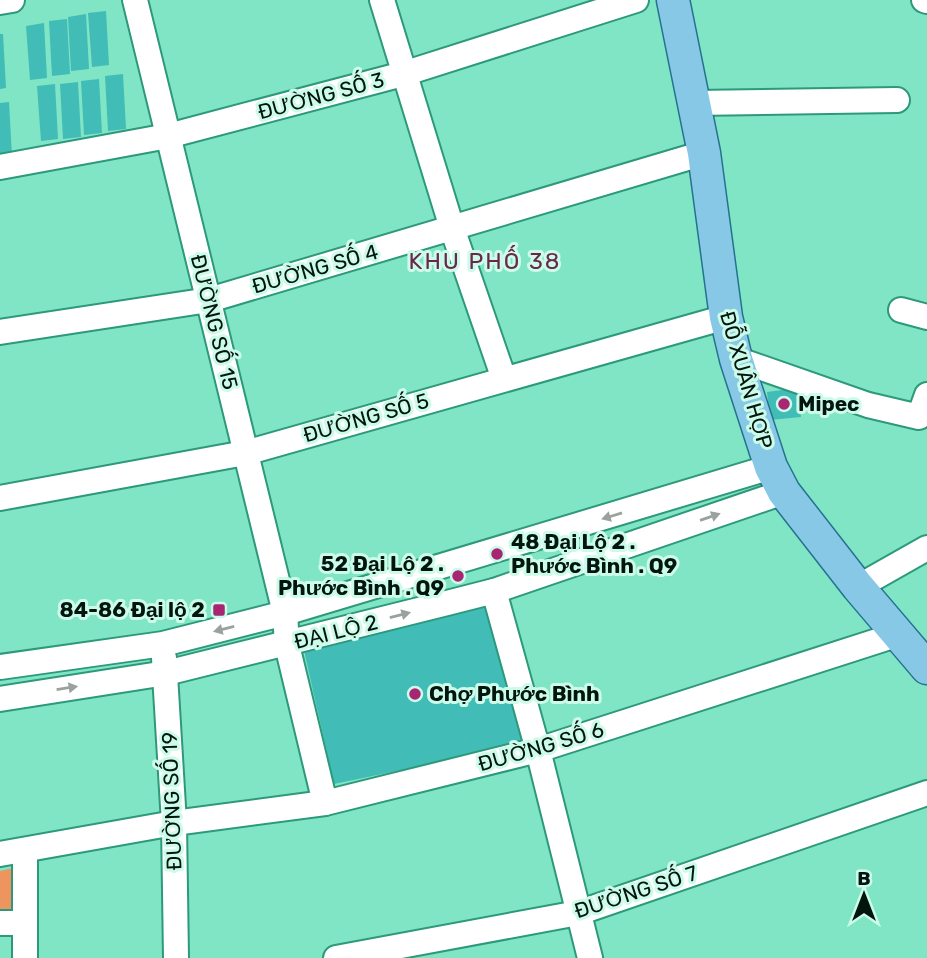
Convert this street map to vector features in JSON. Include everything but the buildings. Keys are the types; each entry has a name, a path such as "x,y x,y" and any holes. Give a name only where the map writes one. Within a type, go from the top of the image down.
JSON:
{"main road":[{"name":"ĐỖ XUÂN HỢP","path":"673,0 704,153 726,317 736,359 777,480 858,587 927,668"}],"street":[{"path":"0,2 12,0"},
{"name":"ĐƯỜNG SỐ 15","path":"135,0 285,613 287,645 325,803"},
{"path":"382,0 452,228 504,379"},
{"name":"ĐƯỜNG SỐ 3","path":"0,167 168,136 403,74 636,0"},
{"path":"694,103 898,100"},
{"name":"ĐƯỜNG SỐ 4","path":"0,332 209,300 704,153"},
{"path":"901,310 927,317"},
{"name":"ĐƯỜNG SỐ 5","path":"0,498 245,453 726,317"},
{"path":"736,359 868,405 924,410"},
{"name":"ĐẠI LỘ 2","path":"0,699 166,673 287,645 494,591 777,480"},
{"name":"ĐẠI LỘ 2","path":"0,667 163,644 777,480"},
{"path":"858,587 927,548"},
{"path":"494,591 538,750 590,958"},
{"name":"ĐƯỜNG SỐ 6","path":"174,823 325,803 538,750 899,634"},
{"name":"ĐƯỜNG SỐ 19","path":"163,644 174,823 176,958"},
{"name":"ĐƯỜNG SỐ 7","path":"336,958 578,913 927,793"},
{"path":"0,854 174,823"},
{"path":"25,850 25,958"},
{"path":"0,923 25,923"}],"shaded area":[{"path":"14,868 15,908 10,914 0,917 0,871"}],"place":[{"name":"Mipec","path":"784,404"},
{"name":"48 Đại Lộ 2 . Phước Bình . Q9","path":"497,554"},
{"name":"52 Đại Lộ 2 . Phước Bình . Q9","path":"458,576"},
{"name":"84-86 Đại lộ 2","path":"219,610"},
{"name":"Chợ Phước Bình","path":"415,694"}],"district":[{"name":"KHU PHỐ 38","path":"485,261"}]}
